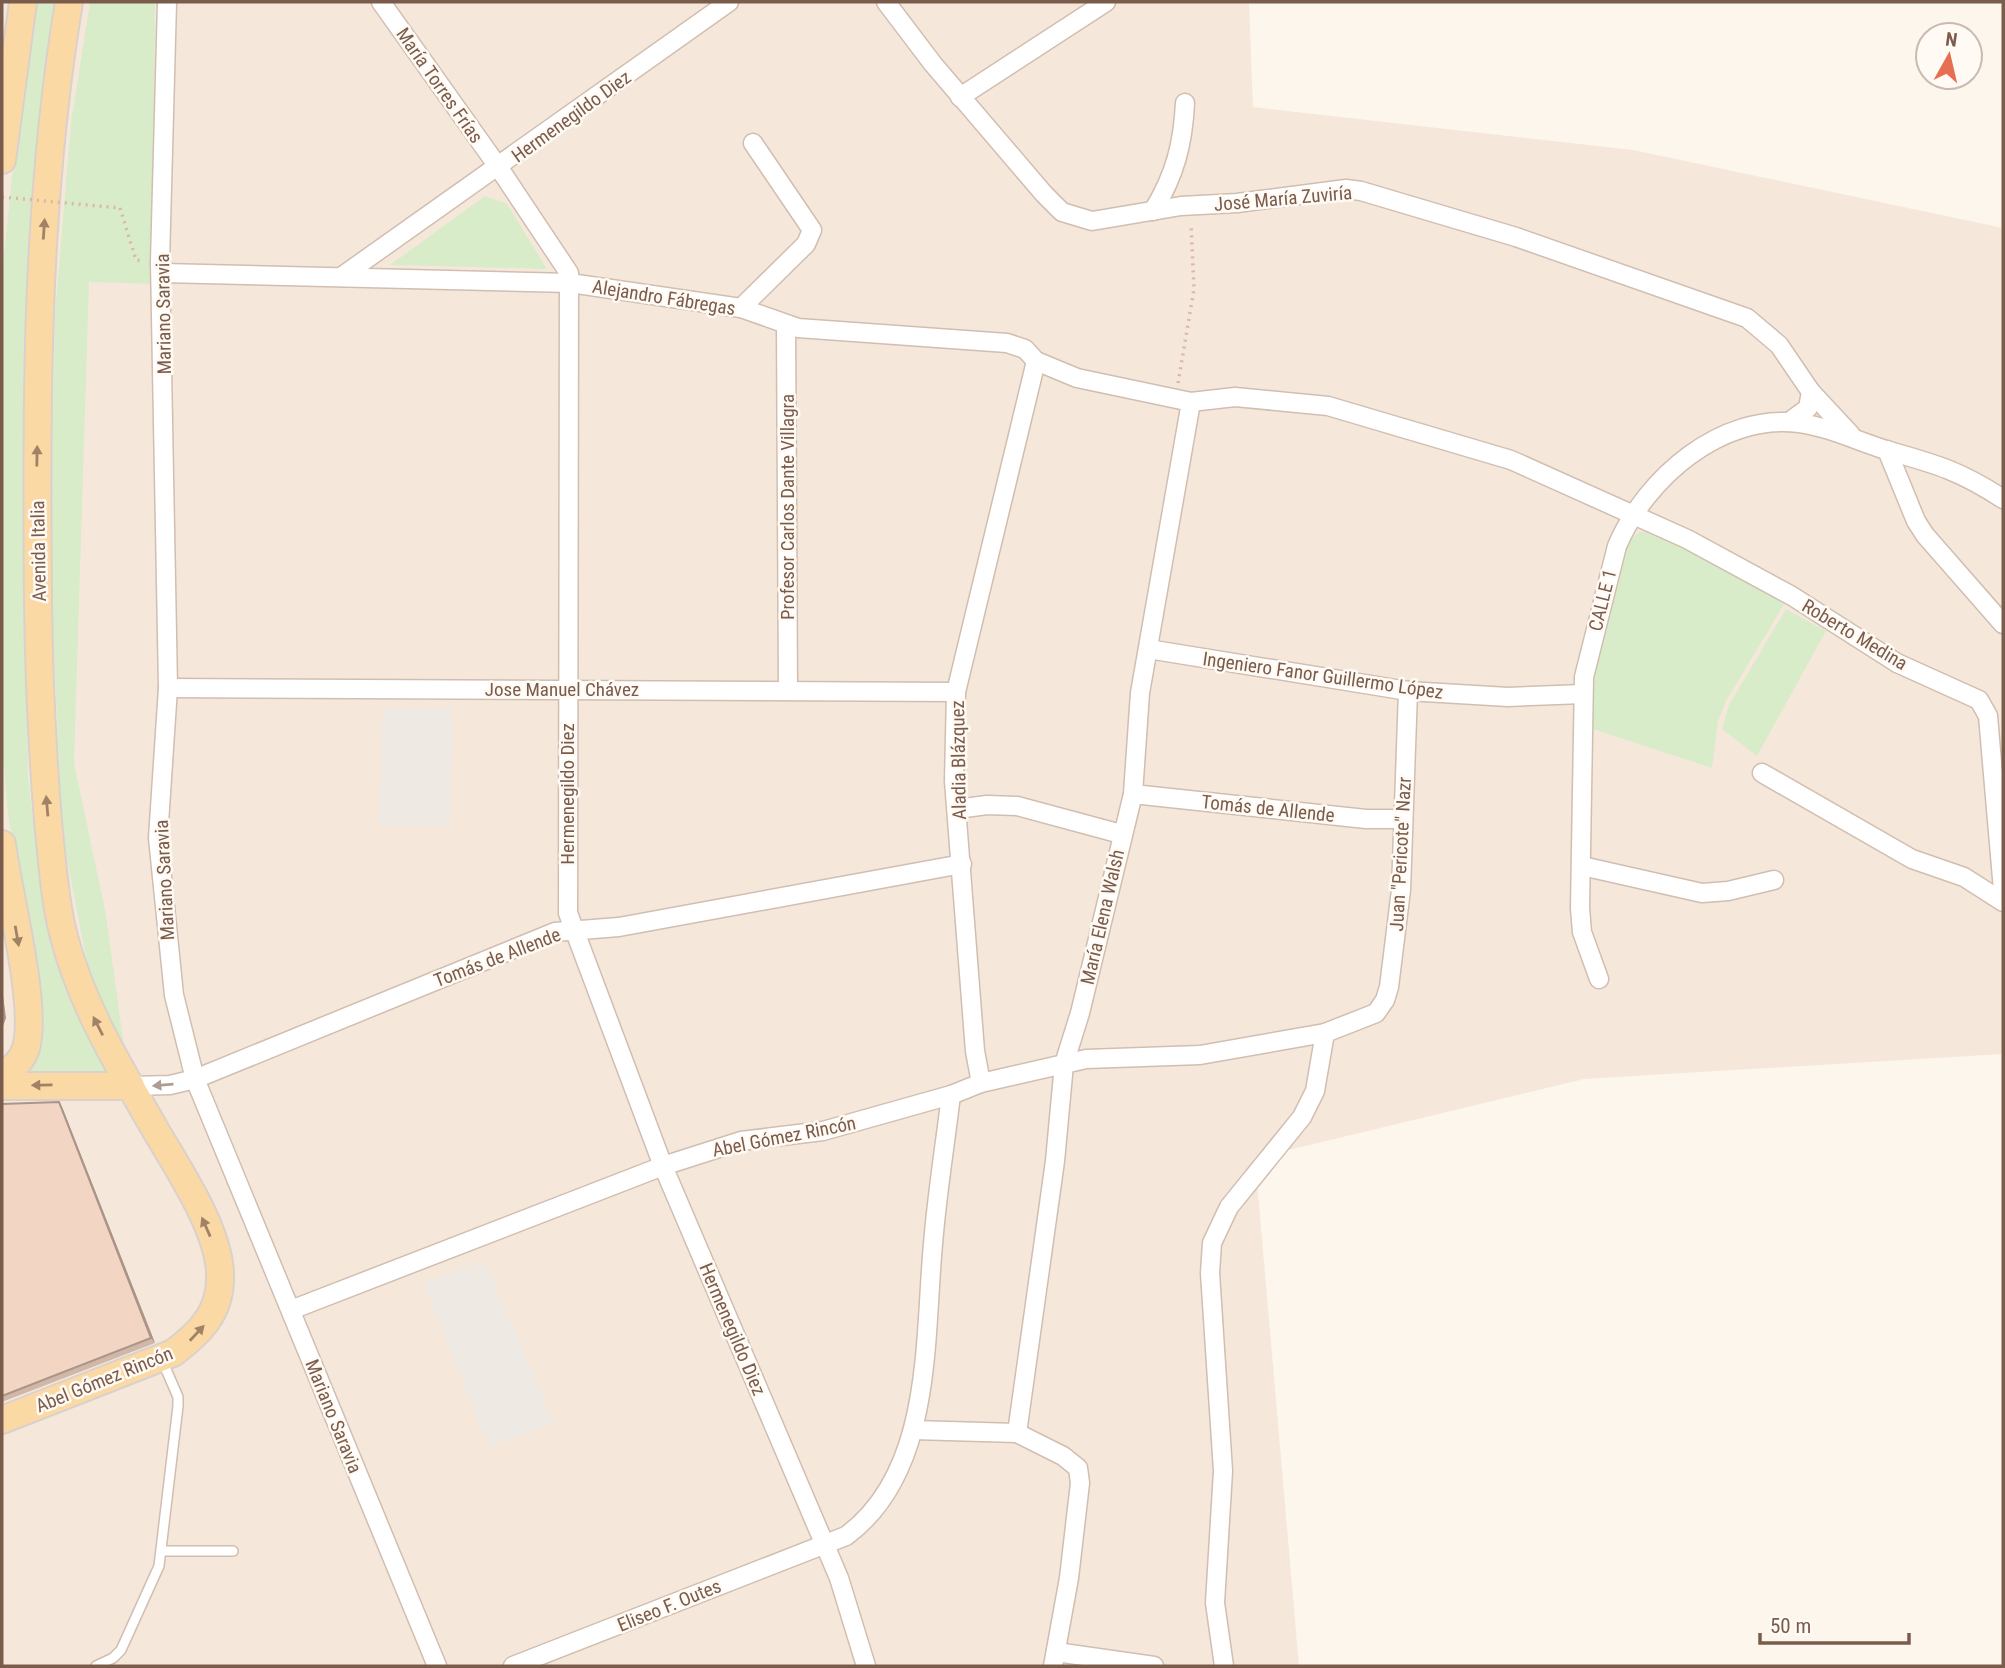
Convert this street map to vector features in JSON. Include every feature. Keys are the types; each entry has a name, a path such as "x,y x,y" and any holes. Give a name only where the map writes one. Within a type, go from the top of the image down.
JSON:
{"main road":[{"path":"2,160 23,2"},
{"name":"Avenida Italia","path":"69,2 57,92 40,288 37,488 41,733 55,887 63,932 83,993 131,1086 188,1186 214,1243 219,1262 218,1292"},
{"path":"2,844 29,1014 25,1048 20,1061 2,1076"},
{"path":"2,1086 131,1086"},
{"name":"Abel Gómez Rincón","path":"2,1420 162,1358 196,1337 213,1314 218,1292"}],"street":[{"name":"Mariano Saravia","path":"167,2 162,267 168,688 159,838 174,995 195,1079 437,1666"},
{"name":"María Torres Frías","path":"381,2 499,167"},
{"name":"Hermenegildo Diez","path":"729,2 499,167 566,265 570,283 566,689 568,913 572,930 663,1166 839,1578 866,1666"},
{"name":"José María Zuviría","path":"886,2 960,97 1062,212 1092,221 1193,205 1346,189 1361,191 1516,237 1747,318 1779,345 1811,392 1856,439"},
{"path":"960,97 1106,2"},
{"path":"1153,211 1170,183 1178,160 1184,136 1185,103"},
{"path":"741,308 806,244 812,230 753,143"},
{"path":"341,277 499,167"},
{"name":"Alejandro Fábregas","path":"162,267 190,276 570,283 741,308 786,325 1007,343 1026,349 1036,361 1077,378 1184,400"},
{"name":"Profesor Carlos Dante Villagra","path":"786,325 788,689"},
{"name":"Aladia Blázquez","path":"981,1083 975,1051 957,809 956,692 1036,361"},
{"path":"1789,422 1808,408 1811,392"},
{"name":"Roberto Medina","path":"1184,400 1235,397 1328,406 1485,450 1636,514 1792,596 1897,663 1979,700 1988,716 2003,890"},
{"name":"María Elena Walsh","path":"1017,1433 1055,1161 1065,1064 1133,794 1140,693 1184,400"},
{"name":"CALLE 1","path":"1599,979 1582,932 1583,694 1601,600 1616,546 1623,531 1665,475 1683,459 1712,441 1751,425 1789,422 1822,427 1887,450 1942,465 2003,499"},
{"path":"1887,450 1916,521 1925,535 2003,624"},
{"name":"Ingeniero Fanor Guillermo López","path":"1148,649 1408,691 1507,696 1583,694"},
{"name":"Jose Manuel Chávez","path":"168,688 788,689 956,692"},
{"name":"Juan \"Pericote\" Nazr","path":"1376,1013 1385,1000 1389,987 1401,890 1408,691"},
{"path":"1762,773 1912,859 1964,877 2003,902"},
{"name":"Tomás de Allende","path":"1133,794 1366,819 1402,819"},
{"path":"957,809 994,804 1017,806 1121,834"},
{"name":"Tomás de Allende","path":"131,1086 170,1086 195,1079 555,932 618,927 962,864"},
{"path":"1582,866 1702,893 1728,891 1774,880"},
{"name":"Abel Gómez Rincón","path":"291,1310 663,1166 741,1141 823,1131 951,1095 981,1083 1065,1064 1117,1056 1219,1052 1325,1033 1376,1013"},
{"path":"1224,1666 1215,1603 1223,1471 1210,1273 1212,1243 1229,1207 1302,1117 1320,1073 1325,1033"},
{"name":"Eliseo F. Outes","path":"513,1666 846,1536 866,1522 886,1496 913,1430 951,1095"},
{"path":"913,1430 1017,1433 1063,1456 1078,1468 1080,1483 1069,1578 1054,1659 1154,1666"}],"lane":[{"path":"96,1666 113,1658 121,1650 159,1566 178,1397 162,1358"},
{"path":"162,1551 233,1551"}],"path":[{"path":"2,197 120,208 136,260 162,267"},
{"path":"1184,400 1194,289 1193,205"}],"shaded area":[{"path":"2,2 1249,2 1253,107 1633,150 2003,228 2003,1054 1584,1079 1255,1158 1299,1666 2,1666"},
{"path":"383,708 453,708 450,826 379,827"},
{"path":"485,1261 554,1423 488,1447 424,1283"}],"green space":[{"path":"30,2 58,2 34,186 27,338 25,543 28,777 41,887 69,996 112,1073 16,1074 27,948 7,805 2,739 2,275"},
{"path":"90,2 155,2 153,284 89,282 74,763 106,915 126,1062 91,984 62,833 50,558 55,314 71,123"},
{"path":"485,196 507,204 547,269 390,265"},
{"path":"1640,532 1663,534 1786,601 1726,701 1718,721 1712,768 1590,728 1592,683 1606,607 1626,542"},
{"path":"1786,609 1826,631 1757,756 1722,729 1729,705"}],"building":[{"path":"59,1102 151,1338 2,1396 2,1104"}]}
